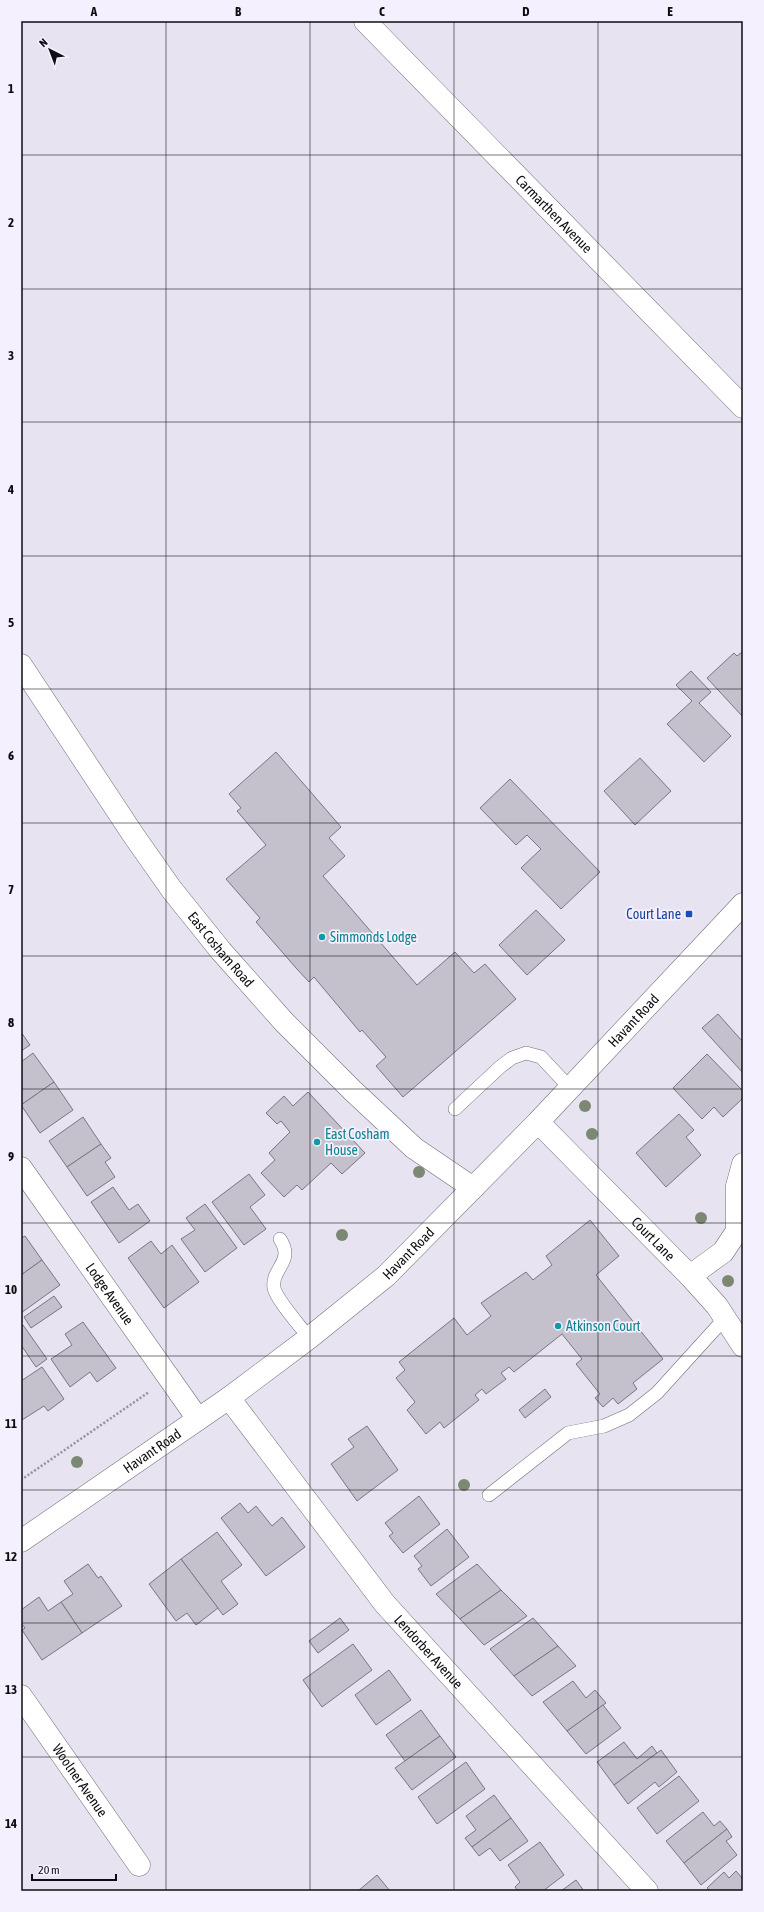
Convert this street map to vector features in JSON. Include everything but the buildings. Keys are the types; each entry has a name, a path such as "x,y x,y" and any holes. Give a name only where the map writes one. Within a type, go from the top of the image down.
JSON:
{"street":[{"name":"Carmarthen Avenue","path":"364,21 743,407"},
{"name":"East Cosham Road","path":"21,665 138,842 172,890 221,951 284,1022 352,1090 414,1148 473,1188"},
{"name":"Havant Road","path":"21,1541 229,1398 309,1338 386,1276 538,1122 743,904"},
{"name":"Court Lane","path":"538,1122 690,1276 725,1318 743,1346"},
{"path":"690,1276 723,1252 737,1231 738,1186 743,1164"},
{"name":"Lodge Avenue","path":"21,1168 198,1419"},
{"name":"Lendorber Avenue","path":"229,1398 385,1604 647,1891"},
{"name":"Woolner Avenue","path":"21,1696 139,1865"}],"lane":[{"path":"456,1109 500,1067 512,1058 526,1053 541,1058 570,1088"},
{"path":"280,1239 285,1247 285,1255 274,1279 274,1288 278,1296 309,1338"},
{"path":"489,1495 568,1432 604,1426 629,1416 658,1392 725,1318"}],"path":[{"path":"21,1480 169,1378"}],"place":[{"name":"Court Lane","path":"689,914"},
{"name":"Simmonds Lodge","path":"322,937"},
{"name":"East Cosham House","path":"317,1142"},
{"name":"Atkinson Court","path":"558,1326"}]}
